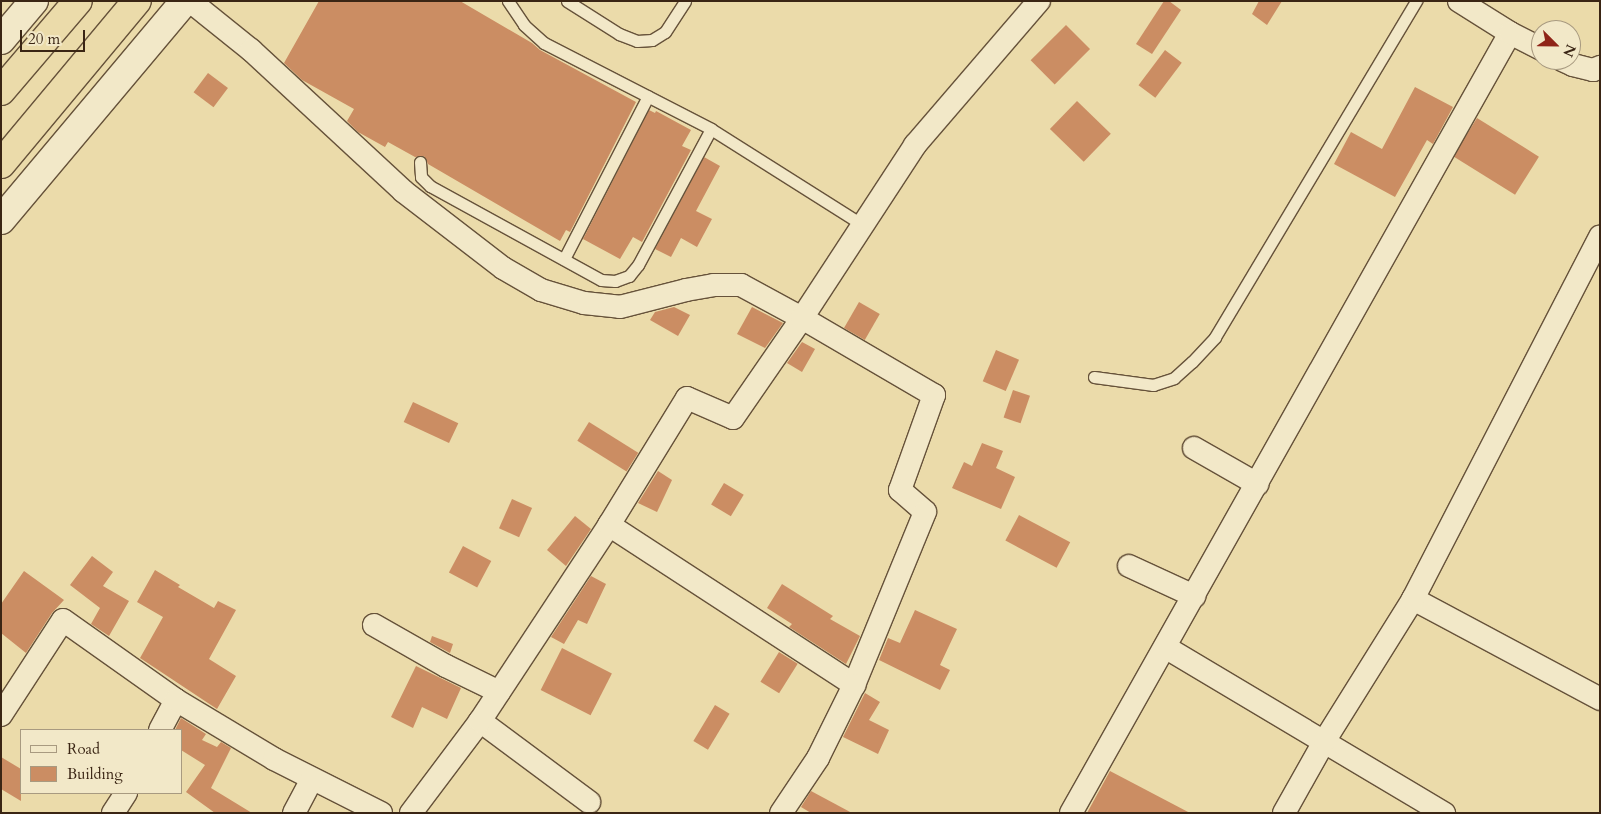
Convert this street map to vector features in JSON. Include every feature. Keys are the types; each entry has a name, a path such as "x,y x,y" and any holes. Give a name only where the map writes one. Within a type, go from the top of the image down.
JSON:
{"highway":[{"path":"1,91 78,1"},
{"path":"1,164 137,1"}],"street":[{"path":"1,40 34,1"},
{"path":"1,220 185,1"},
{"path":"190,1 252,50 403,191 503,268 541,290 584,303 620,307 686,290 741,285 802,318 934,395 900,490 924,512 854,685 818,758 781,813"},
{"path":"411,813 480,721 609,525 688,398 733,418 802,318 915,145 1039,1"},
{"path":"1459,1 1510,34 1531,44"},
{"path":"1071,813 1510,34"},
{"path":"1581,67 1598,71"},
{"path":"1284,813 1326,740 1413,599 1600,236"},
{"path":"1194,448 1257,484"},
{"path":"609,525 854,685"},
{"path":"1129,566 1194,596"},
{"path":"1413,599 1600,699"},
{"path":"1,715 63,620 176,700 312,779 381,813"},
{"path":"374,625 446,666 499,692"},
{"path":"1166,647 1326,740 1444,813"},
{"path":"161,729 176,700"},
{"path":"480,721 589,802"},
{"path":"294,813 312,779"},
{"path":"112,813 125,794"}],"lane":[{"path":"508,1 524,25 544,43 711,129 863,225"},
{"path":"567,1 618,34 637,41 652,40 665,32 685,1"},
{"path":"1094,376 1152,385 1174,378 1215,337 1416,1"},
{"path":"564,259 648,96"},
{"path":"420,162 421,177 430,186 601,280 615,281 629,276 638,265 711,129"}],"building":[{"path":"319,1 460,1 532,43 540,50 636,102 570,232 566,230 560,241 428,164 424,156 415,157 388,142 385,147 358,132 347,121 354,109 302,80 284,63"},
{"path":"1164,1 1169,1 1181,10 1152,54 1136,44"},
{"path":"1259,1 1282,1 1267,25 1252,14"},
{"path":"1066,25 1090,49 1055,84 1031,60"},
{"path":"1165,50 1182,63 1155,98 1139,85"},
{"path":"208,73 228,88 214,107 194,92"},
{"path":"1415,87 1453,107 1433,144 1427,140 1395,197 1334,164 1351,132 1382,149"},
{"path":"1077,101 1111,134 1084,162 1050,129"},
{"path":"649,110 655,113 656,111 691,130 682,146 691,150 642,242 633,237 620,259 583,239"},
{"path":"1477,118 1539,157 1515,195 1453,156"},
{"path":"704,157 720,166 696,211 712,219 697,247 681,238 671,257 655,249"},
{"path":"859,302 880,314 865,340 844,328"},
{"path":"674,307 690,315 678,336 650,320 655,312"},
{"path":"752,307 783,323 765,348 737,334"},
{"path":"802,342 815,349 802,372 787,363"},
{"path":"996,350 1019,360 1006,391 983,381"},
{"path":"1013,390 1030,396 1021,423 1004,417"},
{"path":"413,402 458,423 449,443 404,422"},
{"path":"589,422 638,453 627,471 577,441"},
{"path":"982,443 1003,451 996,468 1015,477 1001,509 952,488 964,462 972,466"},
{"path":"658,471 672,480 657,512 638,503"},
{"path":"724,483 744,495 731,516 711,504"},
{"path":"512,499 532,508 519,537 499,528"},
{"path":"1019,515 1070,542 1057,568 1005,541"},
{"path":"575,516 591,529 566,566 547,550"},
{"path":"463,546 491,561 477,588 449,572"},
{"path":"92,556 113,572 103,586 129,601 109,636 91,624 100,608 70,585"},
{"path":"155,570 180,585 178,587 214,608 218,601 236,610 209,659 236,676 217,709 140,658 163,617 137,602"},
{"path":"24,571 64,600 52,613 26,653 1,633 1,604"},
{"path":"591,576 606,584 587,624 578,620 564,644 551,637"},
{"path":"782,584 833,616 830,619 860,636 846,664 789,627 792,624 767,608"},
{"path":"915,610 957,629 940,665 950,670 940,690 879,660 888,638 900,643"},
{"path":"432,636 453,644 450,653 430,642"},
{"path":"562,648 612,673 591,715 541,690"},
{"path":"779,652 798,664 779,693 760,682"},
{"path":"416,666 461,688 447,719 422,707 413,728 391,717"},
{"path":"865,693 880,702 869,720 889,730 878,754 843,737"},
{"path":"715,705 730,714 708,750 693,741"},
{"path":"181,718 206,734 202,740 217,747 221,742 231,748 211,788 252,813 215,813 186,792 205,765 182,751 182,729 176,729"},
{"path":"1,757 20,768 21,801 1,789"},
{"path":"1110,771 1190,813 1087,813"},
{"path":"811,791 852,813 811,813 801,807"}]}
